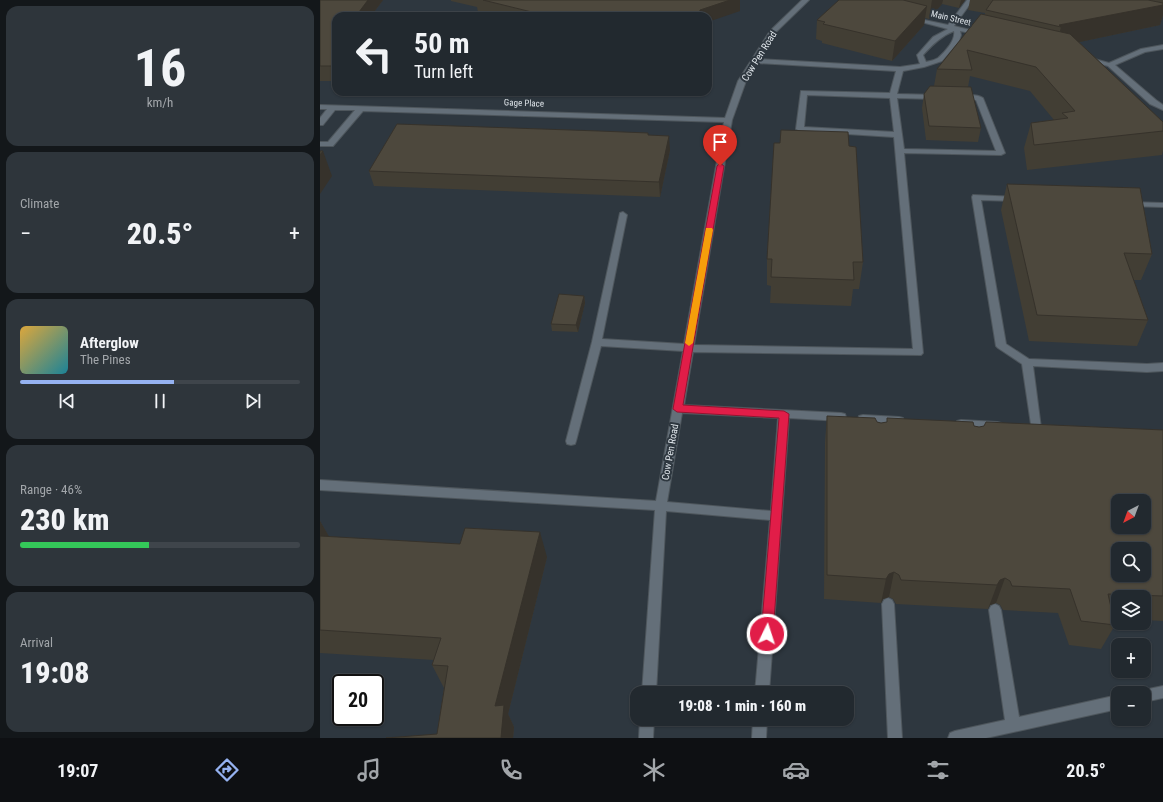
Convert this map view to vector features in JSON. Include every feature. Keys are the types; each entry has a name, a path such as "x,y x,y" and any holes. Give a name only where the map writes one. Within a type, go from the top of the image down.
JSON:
{"street":[{"name":"Cow Pen Road","path":"649,686 661,506 728,120 742,81 773,31 806,0"},
{"path":"924,65 920,55 937,36 953,28 970,0"},
{"name":"Main Street","path":"903,16 986,36"},
{"path":"755,61 900,69 924,65 940,60 956,41 958,35 953,28"},
{"path":"1110,65 1143,50 1163,47"},
{"path":"1079,57 1110,65 1153,102 1163,108"},
{"path":"597,342 688,348 918,353 900,150 893,95 900,69"},
{"path":"898,135 800,130 804,93 979,98 1002,153 900,150"},
{"name":"Gage Place","path":"320,107 728,120"},
{"path":"320,123 332,107"},
{"path":"320,144 330,144 361,108"},
{"path":"1023,199 976,197 1001,346 1027,362 1147,368 1163,367"},
{"path":"1116,203 1163,205"},
{"path":"571,441 597,342 623,215"},
{"path":"1022,428 1040,429 1027,362"},
{"path":"677,409 909,421"},
{"path":"763,686 784,414"},
{"path":"878,420 878,432"},
{"path":"947,424 970,429 1007,427"},
{"path":"320,486 661,506 776,516"},
{"path":"888,604 895,738"},
{"path":"995,610 1013,725"},
{"path":"1151,695 1163,692"},
{"path":"955,738 1111,704"},
{"path":"646,738 647,726"},
{"path":"759,738 760,726"}],"building":[{"path":"320,0 368,0 359,12 332,12 332,66 320,66"},
{"path":"483,0 730,0 700,10 700,12 532,12"},
{"path":"839,0 903,0 927,6 895,41 823,24 825,22 817,20"},
{"path":"993,0 1148,0 1163,3 1163,5 1059,25 1061,27 986,10"},
{"path":"981,14 1070,34 1163,122 1163,131 1034,145 1031,123 1068,118 1062,113 1075,111 1036,67 967,50 972,70 937,69"},
{"path":"930,86 971,87 981,128 929,126 924,94"},
{"path":"397,124 648,133 648,135 669,136 659,182 369,171"},
{"path":"781,130 848,132 849,146 856,147 863,262 853,262 854,280 771,277 772,259 767,259 774,143 780,143"},
{"path":"1007,184 1140,188 1152,254 1124,253 1148,320 1037,315"},
{"path":"559,294 584,296 576,325 551,324"},
{"path":"827,416 875,418 877,422 881,423 887,422 887,418 973,422 974,426 979,427 984,426 986,422 1163,430 1163,596 1151,596 1151,590 1111,590 1111,594 1108,594 1111,607 1111,625 1081,621 1070,589 1012,586 1010,581 1005,578 1000,580 997,585 901,580 899,575 894,572 889,574 886,579 827,575"},
{"path":"465,528 540,532 495,706 504,705 501,738 386,738 437,734 448,666 432,665 441,638 320,630 320,536 460,544"}],"slow traffic":[{"path":"689,343 709,230"}],"route":[{"path":"720,166 677,409 784,414 767,634"}]}
